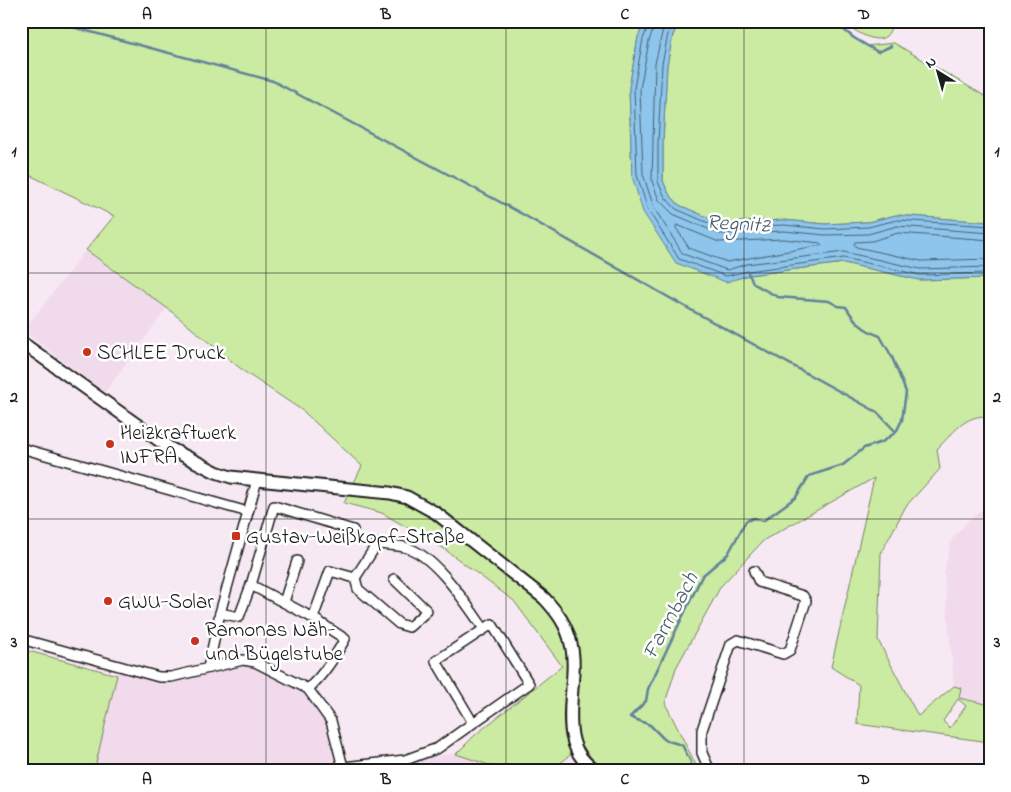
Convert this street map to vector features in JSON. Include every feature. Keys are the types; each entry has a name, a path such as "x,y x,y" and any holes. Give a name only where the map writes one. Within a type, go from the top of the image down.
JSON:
{"street":[{"path":"21,342 171,449 216,472 231,477 390,493 407,497 436,513 544,598 558,613 572,645 570,713 573,738 587,764 597,771"},
{"path":"21,448 248,512"},
{"path":"208,668 220,614 257,480"},
{"path":"220,614 239,617 251,585 274,506 352,530"},
{"path":"394,580 427,610 409,626 400,624 358,589 355,578 377,544 406,547 446,577 484,629"},
{"path":"284,602 297,561"},
{"path":"313,618 330,571 355,578"},
{"path":"710,771 702,753 702,730 731,644 738,640 783,654 790,650 806,601 803,596 759,582 754,571"},
{"path":"251,585 313,618 345,639 332,662 320,678 308,689"},
{"path":"21,639 159,677 171,677 243,660 255,662 308,689 331,721 344,769 404,760 438,748 529,684 492,624 436,661 473,723"}],"shaded area":[{"path":"86,250 167,308 105,392 23,331"},
{"path":"990,503 990,705 959,698 961,688 954,686 944,573 951,540 969,520"},
{"path":"243,660 308,689 319,701 344,767 456,754 507,771 94,771 119,666 159,677"}],"green space":[{"path":"21,21 645,21 638,37 629,88 632,176 726,282 749,275 844,263 919,280 990,278 990,417 982,416 967,421 954,431 937,449 940,469 906,506 881,553 878,640 918,716 954,686 961,688 959,698 990,705 990,742 857,724 859,685 831,667 874,478 764,540 721,586 676,668 665,703 699,771 613,771 595,763 582,745 551,771 507,771 456,754 475,735 562,666 514,601 443,548 382,513 344,503 362,466 303,411 246,373 167,308 86,250 114,216 21,171","holes":["958,699 966,706 950,728 943,721"]},
{"path":"680,21 831,21 867,46 894,43 990,99 990,222 896,215 868,222 825,224 784,220 721,223 679,205 669,194 663,181 663,142 667,65 673,35"},
{"path":"842,21 894,21 886,36 876,39 863,35"},
{"path":"21,649 117,675 94,771 21,771"}],"water":[{"path":"645,21 680,21 673,35 667,65 663,143 663,181 669,194 679,205 721,223 784,220 825,224 868,222 896,215 990,222 990,278 919,280 844,263 749,275 726,282 676,263 643,212 632,176 629,88 638,37"}],"waterway":[{"path":"50,21 273,81 515,210 691,310 877,412 896,432"},
{"path":"833,21 854,38 878,52 891,46"},
{"name":"Farrnbach","path":"691,771 691,762 682,745 665,740 650,725 630,717 646,701 648,689 702,576 728,554 746,521 754,518 763,521 796,497 809,476 843,465 864,448 882,442 896,432 902,420 906,392 892,357 880,336 860,325 846,307 838,306 829,301 778,297 754,284 748,273"}],"place":[{"name":"SCHLEE Druck","path":"87,352"},
{"name":"Heizkraftwerk INFRA","path":"110,444"},
{"name":"Gustav-Weißkopf-Straße","path":"236,536"},
{"name":"GWU-Solar","path":"108,601"},
{"name":"Ramonas Näh- und Bügelstube","path":"195,641"}],"water label":[{"name":"Regnitz","path":"738,222"}]}
